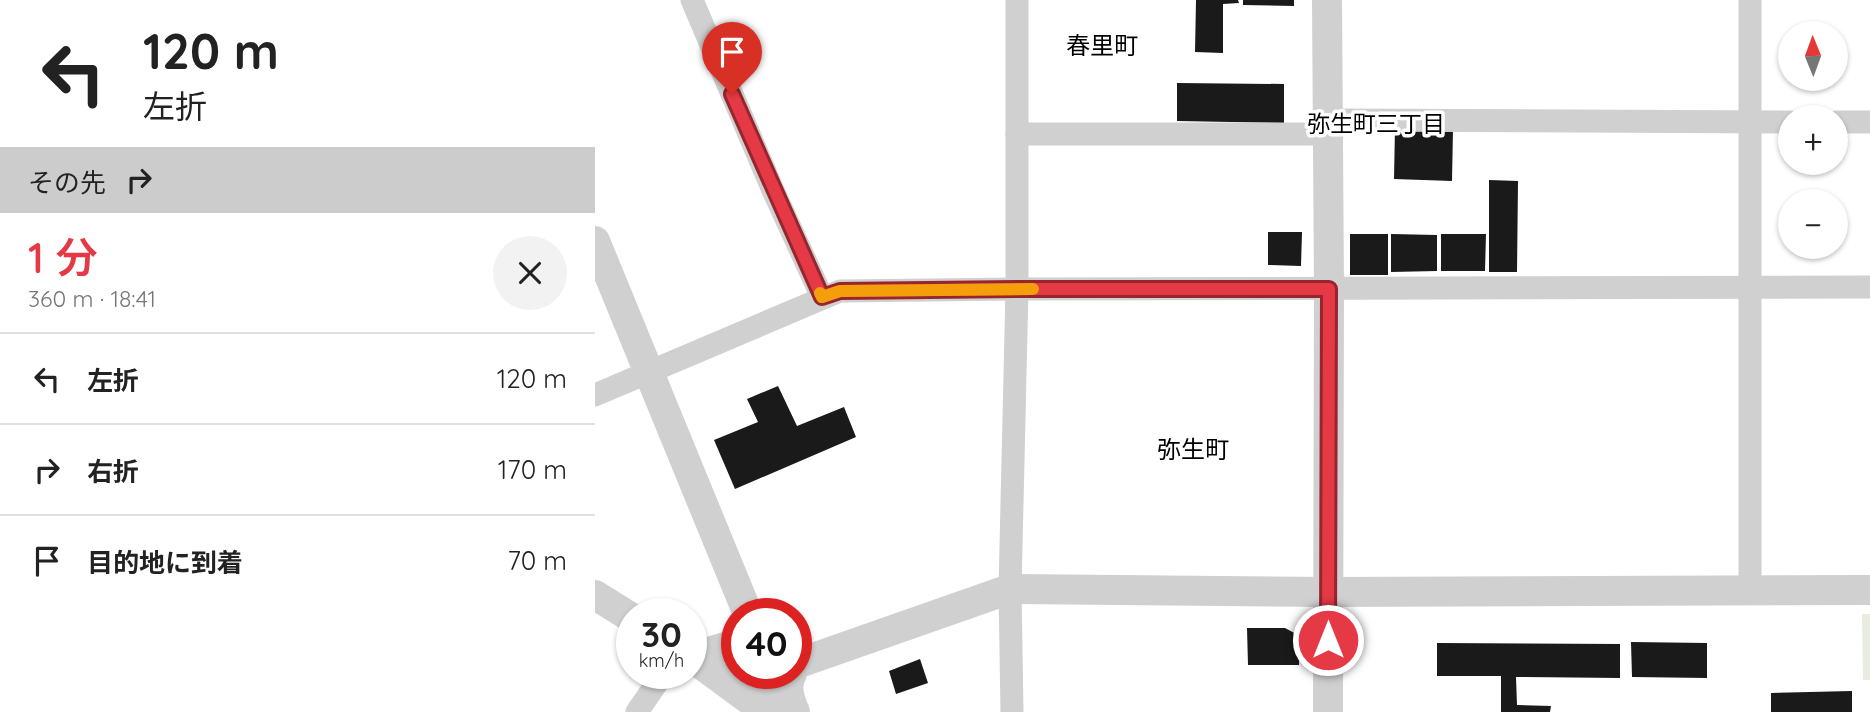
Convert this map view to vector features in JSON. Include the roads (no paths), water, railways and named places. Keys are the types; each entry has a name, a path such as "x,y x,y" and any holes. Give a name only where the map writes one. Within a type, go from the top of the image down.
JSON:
{"street":[{"path":"692,0 822,297"},
{"path":"1012,712 1010,589 1017,289 1017,0"},
{"path":"1327,0 1328,712"},
{"path":"1750,0 1750,590"},
{"path":"1017,134 1778,122"},
{"path":"1848,122 1870,122"},
{"path":"595,241 740,598"},
{"path":"595,395 840,291 1870,287"},
{"path":"812,660 1010,589 1328,592 1870,590"},
{"path":"595,595 616,608"},
{"path":"721,653 707,664 766,712"},
{"path":"637,712 653,689"},
{"path":"769,689 773,712"},
{"path":"789,689 795,712"}],"district":[{"name":"春里町","path":"1102,46"},
{"name":"弥生町三丁目","path":"1376,124"},
{"name":"弥生町","path":"1193,450"}]}
